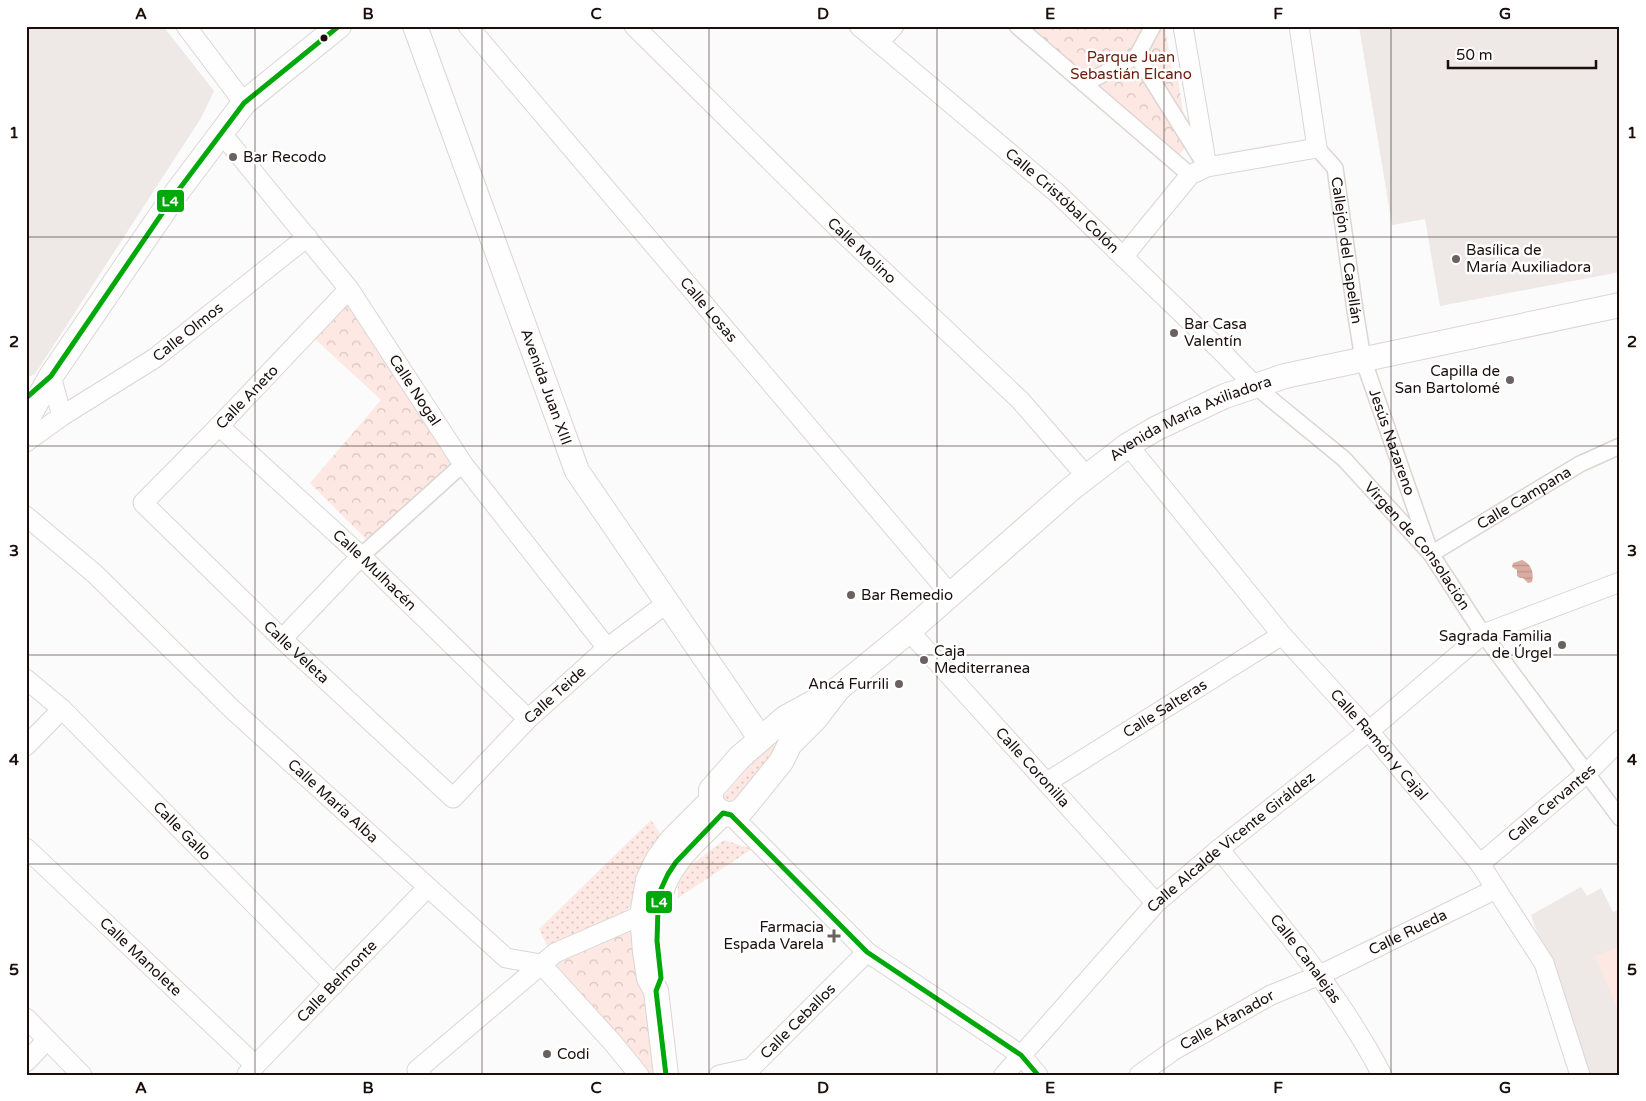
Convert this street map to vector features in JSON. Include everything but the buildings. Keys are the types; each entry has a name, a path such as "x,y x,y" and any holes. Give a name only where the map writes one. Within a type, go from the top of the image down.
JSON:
{"street":[{"path":"186,26 244,103"},
{"path":"26,421 51,376 174,196 244,103 339,26"},
{"name":"Avenida Juan XIII","path":"415,26 577,471 744,713 778,732"},
{"name":"Calle Losas","path":"468,26 950,594"},
{"name":"Calle Molino","path":"634,26 841,231 1020,400 1087,477"},
{"name":"Calle Cristóbal Colón","path":"858,26 1057,193 1259,389"},
{"path":"879,42 894,26"},
{"path":"1017,26 1028,31 1084,84 1198,171"},
{"path":"1084,84 1137,56 1152,26"},
{"path":"1183,26 1198,171"},
{"path":"1123,257 1198,171 1317,148 1299,26"},
{"path":"1137,56 1198,171"},
{"name":"Calle Nogal","path":"222,134 349,289 463,464 607,648"},
{"name":"Callejón del Capellán","path":"1317,148 1335,168 1355,310 1364,358"},
{"name":"Calle Olmos","path":"26,442 62,416 155,358 307,238"},
{"name":"Calle Aneto","path":"143,503 349,289"},
{"name":"Avenida María Axiliadora","path":"778,732 815,719 838,689 909,631 1087,477 1128,445 1157,428 1225,396 1259,389 1285,376 1620,305"},
{"path":"1223,353 1230,374 1225,396"},
{"name":"Jesús Nazareno","path":"1364,358 1431,554"},
{"path":"26,398 51,376"},
{"path":"51,376 62,416"},
{"name":"Virgen de Consolación","path":"1259,389 1344,460 1431,554 1483,634 1620,818"},
{"name":"Calle Mulhacén","path":"219,426 361,556 528,719"},
{"name":"Calle Ramón y Cajal","path":"1128,445 1282,635 1369,731 1480,864 1544,963 1580,1075"},
{"name":"Calle Campana","path":"1431,554 1580,464 1620,446"},
{"path":"282,639 361,556 463,464"},
{"name":"Calle Veleta","path":"143,503 282,639 454,798"},
{"name":"Calle María Alba","path":"26,516 95,574 232,709 506,958 540,964"},
{"name":"Calle Alcalde Vicente Giráldez","path":"1004,1075 1156,903 1219,849 1369,731 1483,634 1620,582"},
{"name":"Calle Teide","path":"454,798 528,719 607,648 667,603"},
{"name":"Calle Coronilla","path":"909,631 1156,903"},
{"name":"Calle Salteras","path":"1046,782 1282,635"},
{"name":"Calle Gallo","path":"26,679 62,710 334,985"},
{"path":"26,746 62,710"},
{"path":"744,713 778,732"},
{"path":"740,757 747,733 744,713"},
{"path":"778,732 740,757 711,790 722,810 867,952 1021,1055 1038,1075"},
{"path":"666,1075 656,991 649,978 645,952 642,915 648,880 658,859 671,841 722,810 742,810 751,801 781,762 778,732"},
{"name":"Calle Cervantes","path":"1480,864 1587,773 1620,740"},
{"path":"656,991 661,978 657,941 658,908 662,889 668,874 676,862 722,810"},
{"name":"Calle Manolete","path":"26,848 250,1070"},
{"name":"Calle Canalejas","path":"1219,849 1320,976 1372,1054 1382,1075"},
{"name":"Calle Belmonte","path":"250,1070 427,888"},
{"name":"Calle Rueda","path":"1320,976 1496,889"},
{"path":"421,1075 417,1070 555,953 642,915"},
{"name":"Calle Ceballos","path":"719,1075 751,1068 867,952"},
{"path":"540,964 640,1075"},
{"name":"Calle Afanador","path":"1139,1075 1174,1050 1271,995 1320,976"},
{"path":"26,1018 82,1075"},
{"path":"26,1062 47,1040"}],"shaded area":[{"path":"26,26 163,26 214,91 201,118 35,374 26,378"},
{"path":"1359,26 1620,26 1620,272 1440,306 1425,219 1392,225"},
{"path":"1522,560 1532,569 1532,582 1528,583 1523,578 1517,576 1517,570 1512,567 1513,563"},
{"path":"1581,887 1587,896 1601,888 1613,912 1620,909 1620,1074 1617,1075 1588,1075 1531,915"}],"green space":[{"name":"Parque Juan Sebastián Elcano","path":"1022,26 1165,26 1172,73 1177,73 1188,144 1177,158"},
{"path":"345,297 458,466 375,548 310,483 381,400 314,338"},
{"path":"771,741 778,751 731,805 722,798"},
{"path":"651,820 661,835 636,900 611,926 551,953 539,929"},
{"path":"724,840 752,849 678,898 678,875"},
{"path":"635,926 663,1075 644,1075 547,965"},
{"path":"1620,946 1620,1016 1595,956"}],"transit line":[{"name":"L4","path":"26,398 51,376 174,196 244,103 339,26"},
{"name":"L4","path":"666,1075 656,991 661,978 657,941 658,908 661,889 676,862 723,813 731,815 867,952 1021,1055 1038,1075"}],"place":[{"name":"Bar Recodo","path":"233,157"},
{"name":"Basílica de María Auxiliadora","path":"1456,259"},
{"name":"Bar Casa Valentín","path":"1174,333"},
{"name":"Capilla de San Bartolomé","path":"1510,380"},
{"name":"Bar Remedio","path":"851,595"},
{"name":"Sagrada Familia de Úrgel","path":"1562,645"},
{"name":"Caja Mediterranea","path":"924,660"},
{"name":"Ancá Furrili","path":"899,684"},
{"name":"Farmacia Espada Varela","path":"834,936"},
{"name":"Codi","path":"547,1054"}]}
